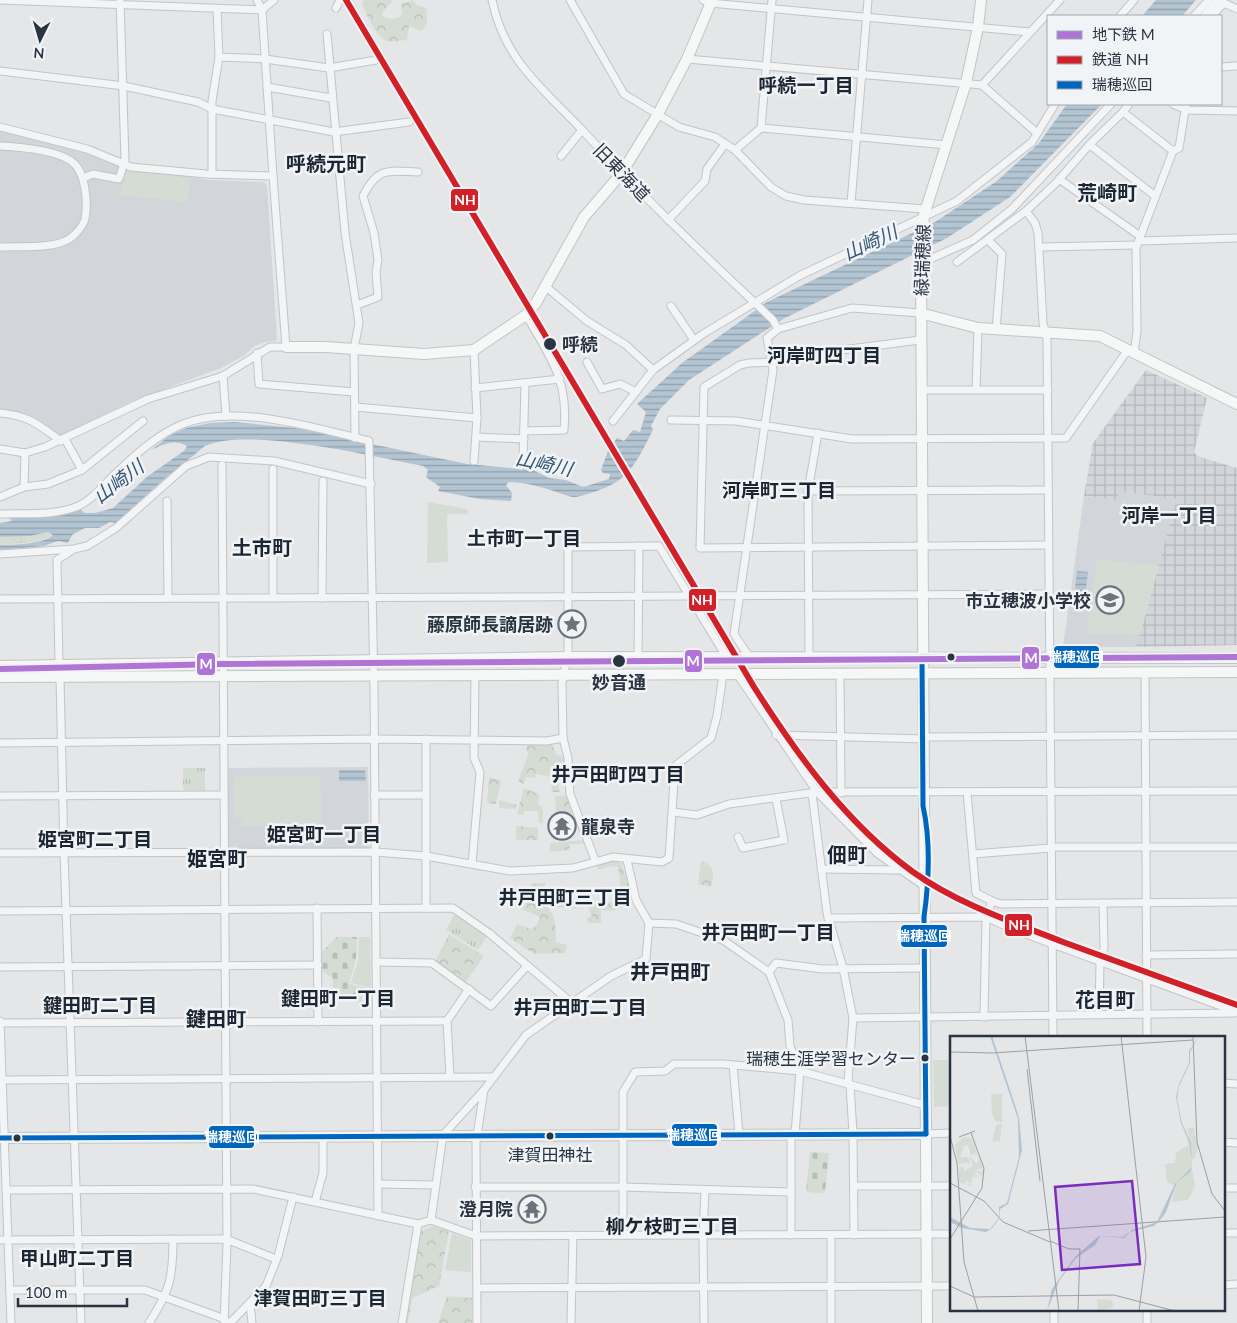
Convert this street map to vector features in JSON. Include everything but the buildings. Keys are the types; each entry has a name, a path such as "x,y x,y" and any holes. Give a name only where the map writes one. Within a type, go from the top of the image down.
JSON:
{"main road":[{"name":"緑瑞穂線","path":"982,0 966,83 924,214 920,313 978,328 1100,336 1237,404"},
{"path":"286,347 424,354 474,350 526,315 536,303 584,217 621,174 658,114 687,59 709,1"},
{"path":"920,313 927,1323"},
{"path":"0,666 223,664 567,657 638,659 922,657 1049,659 1237,658"},
{"path":"0,677 923,675 1237,672"},
{"path":"923,806 927,824 928,890 924,914"},
{"path":"2,1138 926,1134"}],"street":[{"path":"0,0 120,2 194,8 262,10 274,0"},
{"path":"192,0 194,8"},
{"path":"0,449 25,453 63,440 148,399 223,376 257,353 270,347 286,347 262,10 257,0"},
{"name":"旧東海道","path":"492,0 500,32 534,82 582,130 621,174 756,304 778,328"},
{"path":"570,0 624,94 679,127 715,138 735,150 771,187 786,196 924,214"},
{"path":"735,150 761,128 772,0"},
{"path":"850,203 868,0"},
{"path":"982,85 1060,0"},
{"path":"1121,15 1134,0"},
{"path":"1195,15 1209,0"},
{"path":"1205,15 1218,0"},
{"path":"709,1 772,9 1030,32"},
{"path":"82,178 93,174 119,179 124,165 124,86 120,2"},
{"path":"1213,15 1224,3 1237,9"},
{"path":"212,174 212,109 219,57 217,9"},
{"path":"327,34 334,132 340,171 345,233 360,322 354,349 355,438"},
{"path":"219,57 265,59 329,68 376,60"},
{"path":"687,59 982,85 1037,133"},
{"path":"1222,67 1237,66"},
{"path":"0,71 124,86 198,102 212,109 334,132 409,122"},
{"path":"267,87 331,98"},
{"path":"614,421 653,370 694,340 756,304 799,276 878,240 924,214 957,200 1032,142 1054,105"},
{"path":"921,260 973,240 1012,209 1110,105"},
{"path":"957,262 1026,211 1128,105"},
{"path":"671,420 736,421 852,439 1066,438 1130,352 1137,336 1139,241 1173,151 1179,148 1187,107 1237,111"},
{"path":"1123,112 1173,151"},
{"path":"0,127 87,149 124,165 212,174 273,176"},
{"path":"761,128 947,145"},
{"path":"561,156 582,130"},
{"path":"668,220 705,181 707,169 725,144"},
{"path":"1090,145 1156,196"},
{"path":"0,146 34,149 71,160 78,168 82,178 85,220 74,236 56,244 0,247"},
{"path":"357,305 378,297 377,250 363,196 377,174 384,171 418,172"},
{"path":"1058,179 1139,241"},
{"path":"1026,211 1035,223 1040,247 1044,332 1047,339 1052,1036"},
{"path":"1040,247 1237,238"},
{"path":"988,240 1002,254 996,330"},
{"path":"545,286 587,322 626,345 653,370"},
{"path":"671,306 694,340"},
{"path":"750,658 734,634 773,370 767,338 778,328 852,308 920,313"},
{"path":"524,431 564,430 566,406 556,366 526,315"},
{"path":"976,389 978,328"},
{"path":"920,340 740,365 704,387 701,420 700,548 1048,545"},
{"path":"474,350 476,418 474,461"},
{"path":"257,353 258,384 354,392"},
{"path":"587,362 602,388 620,384 636,392"},
{"path":"223,376 226,416"},
{"path":"475,388 560,379"},
{"path":"521,466 524,439 525,384"},
{"path":"920,390 1048,390"},
{"path":"356,407 476,418"},
{"path":"0,413 20,415 33,420 63,440 82,470"},
{"path":"0,514 58,511 76,507 93,496 148,444 170,430 196,419 226,416 286,421 369,441 374,661 378,1216"},
{"path":"0,497 24,487 48,484 82,470 142,421"},
{"path":"809,658 807,596 808,491 818,433"},
{"path":"476,438 524,439"},
{"path":"24,487 25,453"},
{"path":"0,554 74,549 87,546 116,528 186,466 209,457 274,461 371,483"},
{"path":"222,465 226,1322"},
{"path":"272,469 273,598"},
{"path":"322,598 323,481"},
{"path":"808,491 1048,490"},
{"path":"167,501 168,598"},
{"path":"638,659 639,546"},
{"path":"595,860 570,794 568,758 563,738 563,675 567,657 568,547 659,546 727,658"},
{"path":"59,665 58,560 74,549"},
{"path":"0,599 424,599 1048,594"},
{"path":"1145,672 1144,736 1146,790 1144,847 1147,1036"},
{"path":"0,853 375,852 426,856 500,871 573,868 595,860 612,857 662,862 669,858 675,766 711,738 717,716 724,674"},
{"path":"736,674 815,792 878,854 924,886"},
{"path":"840,674 842,792"},
{"path":"472,864 480,795 480,772 474,758 475,675"},
{"path":"60,677 62,795 81,1323"},
{"path":"776,736 924,738 1237,736"},
{"path":"0,742 224,742 426,739 547,741 563,738"},
{"path":"426,739 426,908"},
{"path":"673,812 697,815 729,804 776,799 815,792 1102,791 1122,793 1124,790 1237,791"},
{"path":"815,792 821,870 828,918 843,968 853,1018 848,1082 850,1085 853,1133 854,1235"},
{"path":"967,792 976,893 992,901 1001,904 1237,902"},
{"path":"0,796 223,795"},
{"path":"374,795 425,796"},
{"path":"738,837 743,848 784,840 776,799"},
{"path":"973,854 1051,848 1237,847"},
{"path":"431,1220 443,1135 484,1090 522,1038 612,976 646,960 649,924 636,900 627,860"},
{"path":"821,870 899,870"},
{"path":"984,1017 986,917 992,901"},
{"path":"1100,1015 1100,962 1104,948 1103,903"},
{"path":"317,908 318,1022"},
{"path":"0,911 453,908 489,932 573,1004"},
{"path":"828,918 924,914 986,917 1051,944 1237,1013"},
{"path":"649,924 676,924 723,940 769,972 788,1020 790,1046 800,1071 792,1134 791,1235"},
{"path":"1146,955 1237,954"},
{"path":"376,962 432,963 491,1006 527,966"},
{"path":"769,972 776,963 823,968 924,968"},
{"path":"0,966 318,965"},
{"path":"450,1077 448,1022 469,989"},
{"path":"853,1018 1237,1013"},
{"path":"11,1323 10,1290 4,1240 6,1190 2,1138 3,1080 0,1022 448,1022"},
{"path":"622,1235 623,1092 635,1072 666,1071 674,1064 734,1065 800,1071 925,1105"},
{"path":"734,1065 738,1134"},
{"path":"3,1080 492,1077"},
{"path":"1224,1084 1237,1084"},
{"path":"478,1323 475,1187 476,1136 484,1090"},
{"path":"926,1134 950,1134"},
{"path":"315,1202 323,1173 323,1136"},
{"path":"1224,1142 1237,1143"},
{"path":"378,1184 435,1185"},
{"path":"854,1186 950,1186"},
{"path":"475,1187 623,1187 705,1191 791,1192"},
{"path":"1224,1188 1237,1188"},
{"path":"6,1190 254,1189 418,1224 431,1220 476,1236 950,1234"},
{"path":"704,1323 702,1235 705,1191"},
{"path":"226,1322 250,1303 266,1286 276,1260 293,1197"},
{"path":"402,1323 418,1224"},
{"path":"1224,1233 1237,1233"},
{"path":"571,1323 572,1235"},
{"path":"831,1235 831,1323"},
{"path":"149,1323 166,1297 172,1274 173,1239"},
{"path":"4,1240 226,1239 276,1260"},
{"path":"1224,1284 1237,1284"},
{"path":"477,1288 950,1286"},
{"path":"10,1290 144,1290 226,1322"},
{"path":"250,1303 252,1323"},
{"path":"1054,1310 1054,1323"},
{"path":"1147,1310 1147,1323"}],"shaded area":[{"path":"0,132 80,151 118,166 209,180 263,182 267,185 276,341 254,346 245,355 221,368 132,401 60,436 32,416 23,413 0,411"},
{"path":"1146,370 1207,398 1194,452 1197,456 1237,468 1237,645 1136,647 1177,499 1119,491 1118,500 1084,496 1093,443"},
{"name":"市立穂波小学校","path":"1119,491 1177,499 1136,647 1063,647 1084,496 1118,500"},
{"path":"368,767 369,850 230,850 227,847 227,768"}],"green space":[{"path":"364,0 393,0 382,13 383,17 391,19 399,18 402,13 401,4 413,0 417,5 426,8 426,24 421,31 409,26 407,40 386,41 375,30 369,19 362,4"},
{"path":"130,171 190,178 187,202 119,195 125,173"},
{"path":"428,502 467,509 468,514 447,514 448,562 427,563"},
{"path":"48,532 53,533 52,537 34,542 0,545 0,537 30,536"},
{"path":"1097,559 1159,566 1140,635 1087,633"},
{"path":"552,743 556,755 566,758 566,777 558,780 560,792 552,792 551,777 536,774 535,778 526,777 524,784 518,782 528,755 526,745"},
{"path":"183,768 205,768 205,791 183,790"},
{"path":"320,776 322,826 242,826 241,819 234,817 234,777"},
{"path":"489,777 501,781 496,804 487,803"},
{"path":"524,788 539,794 538,804 543,809 543,823 539,823 538,811 524,811 524,815 517,814"},
{"path":"555,796 569,796 576,813 556,814"},
{"path":"499,800 517,805 516,809 499,808"},
{"path":"516,826 538,828 538,840 516,840"},
{"path":"585,840 586,844 570,844 569,850 550,852 550,843"},
{"path":"611,861 621,863 629,886 622,898 618,867 611,866 598,870 597,864"},
{"path":"701,861 712,868 713,878 711,887 698,884"},
{"path":"545,883 545,893 565,895 568,904 575,902 577,909 551,906 538,898 531,897 531,884"},
{"path":"629,897 632,903 613,911 601,910 601,923 589,923 586,919 592,917 588,906 605,901 606,904"},
{"path":"528,900 544,905 549,909 554,919 556,942 567,945 565,953 534,954 510,938 517,924 531,929 536,926 540,917 522,909"},
{"path":"456,911 487,936 478,950 446,930"},
{"path":"449,934 484,956 465,983 435,962"},
{"path":"337,937 357,937 356,959 349,984 365,988 361,1003 346,999 333,987 333,978 321,971 321,953"},
{"path":"359,937 370,937 371,988 351,983 358,960"},
{"path":"933,1060 950,1060 950,1106 934,1107"},
{"path":"810,1152 829,1153 825,1193 806,1192"},
{"path":"433,1226 449,1232 439,1286 412,1298 408,1323 406,1323 421,1231"},
{"path":"452,1233 471,1240 471,1272 445,1270"},
{"path":"447,1296 472,1298 472,1323 438,1323"}],"water":[{"path":"1156,0 1196,0 1183,15 1143,15"},
{"name":"山崎川","path":"1066,105 1101,105 1010,197 947,238 783,319 689,380 660,409 651,426 653,430 630,470 615,483 604,488 572,497 533,485 509,482 506,485 512,493 511,501 480,499 438,491 440,487 426,477 428,470 423,466 311,445 250,439 224,441 203,447 115,523 110,522 99,528 85,528 72,535 68,543 58,541 44,546 0,550 0,545 36,542 53,535 48,532 30,536 0,537 0,523 12,521 8,517 78,508 85,513 95,513 113,508 148,476 184,451 187,446 173,442 150,451 169,436 186,428 210,423 235,422 295,428 467,464 533,470 549,478 566,480 583,487 609,479 610,474 603,473 601,470 608,451 617,438 624,441 633,430 640,432 646,412 637,404 682,363 767,302 935,222 997,181 1039,143"},
{"path":"1077,571 1088,572 1085,598 1074,597"},
{"path":"339,770 365,770 366,781 339,781"}],"metro line":[{"name":"M","path":"0,669 223,664 1237,657"}],"rail line":[{"name":"NH","path":"346,0 754,687 806,763 845,810 889,853 913,872 948,894 1005,920 1237,1005"}],"transit line":[{"name":"瑞穂巡回","path":"926,1134 924,917 928,861 926,820 923,806 922,657 1237,658"},
{"name":"瑞穂巡回","path":"0,1138 926,1134"}],"place":[{"name":"呼続","path":"550,344"},
{"name":"市立穂波小学校","path":"1110,600"},
{"name":"藤原師長謫居跡","path":"572,624"},
{"name":"妙音通","path":"619,661"},
{"name":"龍泉寺","path":"562,826"},
{"name":"瑞穂生涯学習センター","path":"925,1058"},
{"name":"津賀田神社","path":"550,1136"},
{"name":"澄月院","path":"532,1209"}],"district":[{"name":"呼続一丁目","path":"806,84"},
{"name":"呼続元町","path":"326,163"},
{"name":"荒崎町","path":"1107,192"},
{"name":"河岸町四丁目","path":"824,354"},
{"name":"河岸町三丁目","path":"779,489"},
{"name":"河岸一丁目","path":"1169,514"},
{"name":"土市町一丁目","path":"524,537"},
{"name":"土市町","path":"262,547"},
{"name":"井戸田町四丁目","path":"618,773"},
{"name":"姫宮町一丁目","path":"324,833"},
{"name":"姫宮町二丁目","path":"95,838"},
{"name":"佃町","path":"847,854"},
{"name":"姫宮町","path":"217,858"},
{"name":"井戸田町三丁目","path":"565,896"},
{"name":"井戸田町一丁目","path":"768,931"},
{"name":"井戸田町","path":"670,971"},
{"name":"鍵田町一丁目","path":"338,997"},
{"name":"花目町","path":"1105,999"},
{"name":"鍵田町二丁目","path":"100,1004"},
{"name":"井戸田町二丁目","path":"580,1006"},
{"name":"鍵田町","path":"216,1018"},
{"name":"柳ケ枝町三丁目","path":"672,1225"},
{"name":"甲山町二丁目","path":"77,1257"},
{"name":"津賀田町三丁目","path":"320,1297"}]}
